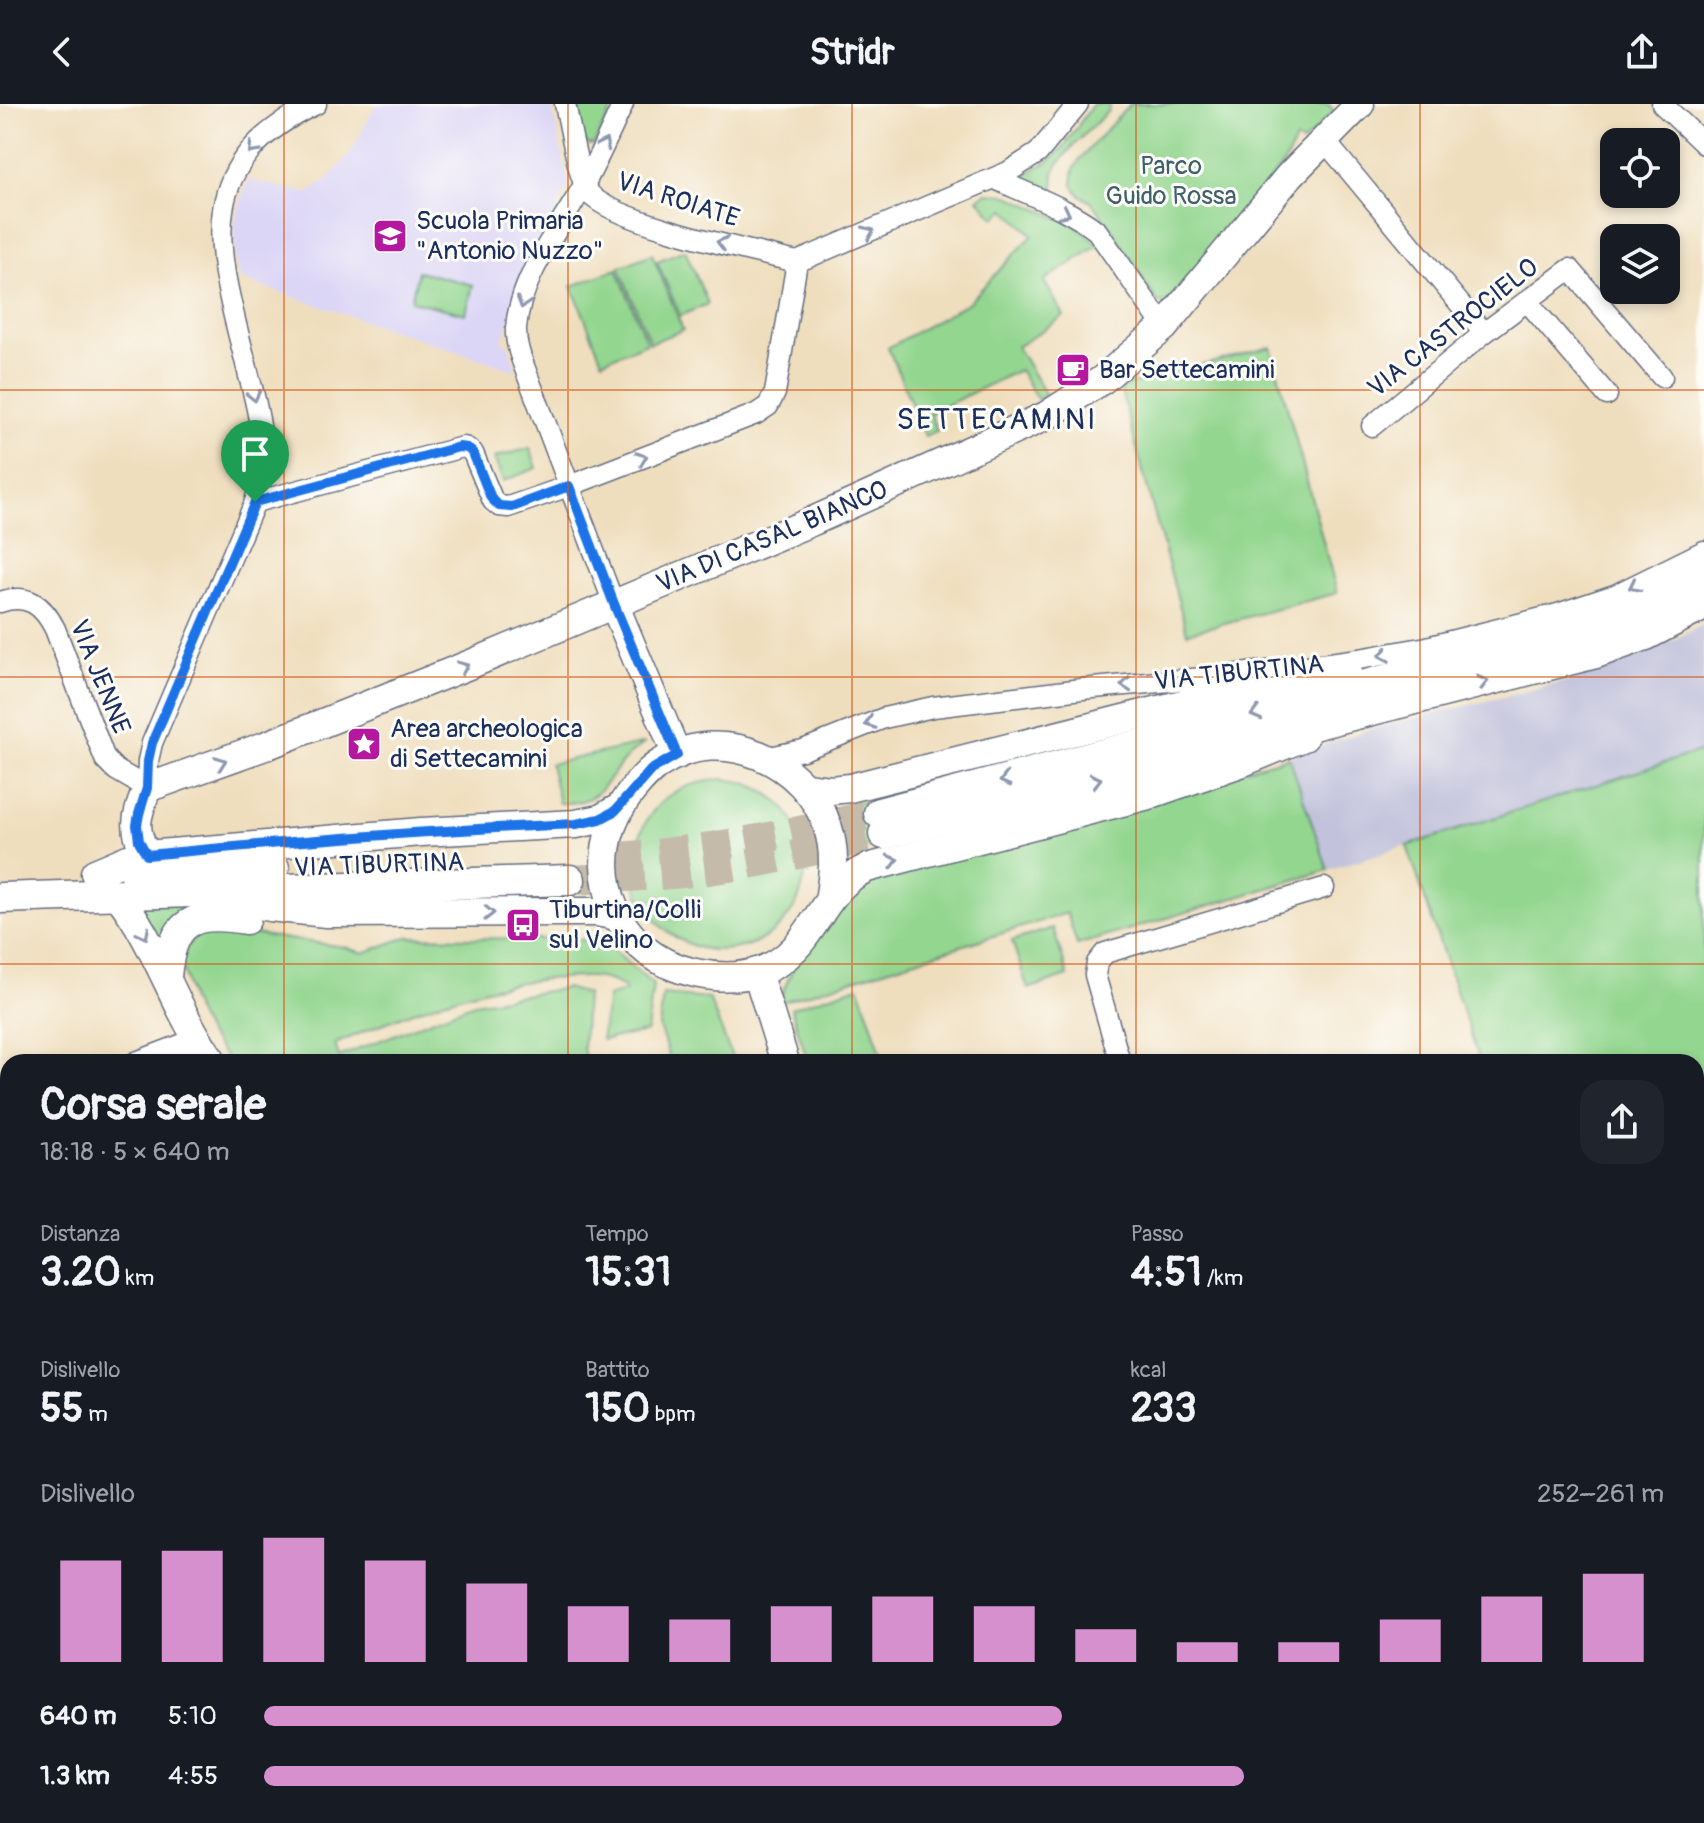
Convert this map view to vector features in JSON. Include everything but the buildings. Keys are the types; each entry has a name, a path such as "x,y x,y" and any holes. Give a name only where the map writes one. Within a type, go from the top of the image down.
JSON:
{"main road":[{"name":"VIA TIBURTINA","path":"1704,576 1640,609 1567,632 882,824 1357,713 1596,653 1646,635 1704,605"},
{"name":"VIA TIBURTINA","path":"0,878 95,873 569,870 188,892 0,898"}],"street":[{"path":"147,855 139,841 137,825 147,788 153,739 255,502 262,467 261,431 225,274 222,207 236,169 251,150 281,124 316,104"},
{"name":"VIA ROIATE","path":"565,104 584,185 599,202 622,214 678,231 797,262"},
{"path":"623,104 584,185 554,235 524,296 517,324 518,348 614,604 677,755"},
{"path":"255,502 459,447 473,453 491,498 499,506 512,507 756,414 768,406 775,393 797,262 995,179 1038,153 1078,104"},
{"name":"VIA DI CASAL BIANCO","path":"147,788 265,746 471,664 813,521 1032,423 1067,404 1102,380 1164,327 1290,175 1360,104"},
{"path":"1662,104 1704,144"},
{"path":"1325,141 1484,333"},
{"path":"995,179 1097,231 1164,327"},
{"name":"VIA CASTROCIELO","path":"1372,426 1484,333 1570,269 1662,377"},
{"path":"1527,301 1607,395"},
{"name":"VIA TIBURTINA","path":"765,758 803,750 884,718 933,707 1251,673 1414,649 1558,614 1615,595 1704,551"},
{"name":"VIA JENNE","path":"0,602 16,598 27,600 36,603 46,614 55,629 105,759 116,770 147,788"},
{"name":"VIA TIBURTINA","path":"805,787 830,790 850,788 1222,694 1347,681 1487,654"},
{"name":"VIA TIBURTINA","path":"829,901 833,864 830,835 821,811 805,787 783,767 744,750 717,747 691,750 651,770 619,808 610,828 605,862 608,889 618,916 642,947 673,967 694,973 728,976 757,972 770,967 798,947 845,882 867,868 1145,796 1264,754 1357,713"},
{"name":"VIA TIBURTINA","path":"95,873 128,859 147,855 421,832 576,824 600,819 619,808"},
{"path":"1118,1054 1095,975 1097,963 1105,953 1324,888"},
{"name":"VIA TIBURTINA","path":"188,892 229,901 314,912 596,912 618,916"},
{"path":"117,894 136,920 205,1051"},
{"path":"167,977 175,939 187,925 203,917 347,929 375,926 411,912"},
{"path":"757,972 783,1054"}],"shaded area":[{"name":"Scuola Primaria \"Antonio Nuzzo\"","path":"376,104 551,104 569,184 526,274 502,342 509,346 516,371 239,279 234,249 235,222 249,180 308,193 328,179 351,153"},
{"path":"1704,624 1704,750 1328,870 1289,757 1370,729 1581,678 1656,649"}],"green space":[{"path":"576,104 615,104 593,145 584,140"},
{"name":"Parco Guido Rossa","path":"1093,104 1110,104 1108,111 1060,162 1055,170 1053,187 1047,192 1025,181 1025,174 1048,162 1062,149"},
{"name":"Parco Guido Rossa","path":"1130,104 1328,104 1334,111 1303,143 1296,140 1285,162 1167,303 1158,303 1112,229 1072,183 1074,169 1080,159"},
{"path":"987,193 1004,194 1075,225 1099,245 1044,281 1064,316 1017,347 1046,395 1038,400 1019,370 930,413 937,431 925,436 888,348 969,302 1033,235 1005,209 995,218 978,199"},
{"path":"685,250 708,304 680,316 657,261"},
{"path":"652,254 683,330 650,343 619,267"},
{"path":"617,269 647,343 602,361 572,286"},
{"path":"418,271 473,285 466,314 411,301"},
{"path":"1271,347 1337,593 1187,633 1120,387"},
{"path":"530,448 537,468 503,481 494,458"},
{"path":"645,743 627,757 592,797 573,803 559,803 550,764"},
{"path":"1704,750 1704,1054 1477,1054 1407,846"},
{"path":"1289,757 1328,870 1077,945 1067,913 778,1003 794,966 831,924 840,905 854,887 879,873"},
{"path":"722,779 746,783 774,798 793,820 803,846 805,873 798,899 784,922 761,940 731,949 715,950 699,948 681,940 655,920 641,899 634,871 643,828 659,804 682,788"},
{"path":"865,801 876,845 853,851 842,807"},
{"path":"137,903 210,906 159,949"},
{"path":"1053,928 1068,976 1028,989 1012,941"},
{"path":"219,929 344,947 363,953 407,937 601,940 653,985 647,1032 601,1040 608,997 626,991 615,982 599,978 561,978 502,986 445,1000 335,1044 338,1054 224,1054 206,1032 191,1001 181,961 195,937 205,931"},
{"path":"859,986 881,1054 805,1054 791,1008"},
{"path":"566,988 586,994 585,1054 346,1054 474,1003"},
{"path":"663,995 709,999 731,1054 668,1054 659,1027"}],"tunnel":[{"path":"613,857 748,841 879,813"},
{"path":"570,880 665,875 722,868 884,834"}],"place":[{"name":"Scuola Primaria \"Antonio Nuzzo\"","path":"390,236"},
{"name":"Bar Settecamini","path":"1073,370"},
{"name":"Area archeologica di Settecamini","path":"364,744"},
{"name":"Tiburtina/Colli sul Velino","path":"523,925"}],"district":[{"name":"SETTECAMINI","path":"997,419"}],"route":[{"path":"459,447 473,453 491,498 499,506 512,507 569,486 677,755 651,770 619,808 591,822 472,828 147,855 139,841 137,825 147,788 152,743 255,502 459,447"}]}
